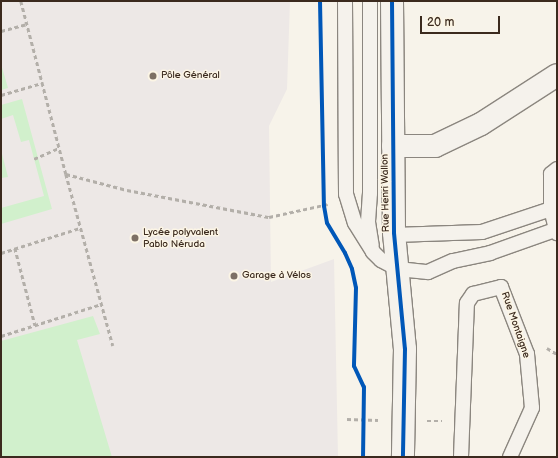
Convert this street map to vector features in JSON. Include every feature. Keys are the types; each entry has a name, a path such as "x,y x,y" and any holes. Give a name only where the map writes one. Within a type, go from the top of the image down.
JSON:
{"street":[{"name":"Rue Henri Wallon","path":"392,1 394,235 405,348 403,457"},
{"path":"393,146 435,146 481,124 557,75"}],"lane":[{"path":"345,1 346,194 355,223 373,252 381,260 398,269 428,272 453,261 490,253 556,231 551,209 551,174 557,169"},
{"path":"370,1 370,193 368,222 373,252"},
{"path":"394,235 482,232 551,209"},
{"name":"Rue Montaigne","path":"461,457 467,303 473,294 501,287 527,354 532,408 510,457"}],"path":[{"path":"21,1 80,228 113,346"},
{"path":"1,31 27,24"},
{"path":"1,95 42,83"},
{"path":"34,159 59,148"},
{"path":"66,174 127,190 269,217 324,206 329,202"},
{"path":"1,253 80,228"},
{"path":"15,248 35,325"},
{"path":"1,336 101,304"},
{"path":"363,413 363,426"}],"shaded area":[{"name":"Lycée polyvalent Pablo Néruda","path":"1,1 290,1 287,89 269,126 271,282 334,259 338,457 1,457"}],"green space":[{"path":"1,64 8,88 1,90"},
{"path":"22,99 52,209 1,224 1,208 44,196 29,140 21,142 13,115 1,119 1,105"},
{"path":"1,150 8,177 1,178"},
{"path":"93,316 100,334 77,340 112,457 1,457 1,341"}],"cycle path":[{"path":"320,1 324,206 327,223 345,253 352,269 356,288 354,366 364,387 363,457"},
{"path":"392,1 394,233 405,349 403,457"}],"place":[{"name":"Pôle Général","path":"153,76"},
{"name":"Lycée polyvalent Pablo Néruda","path":"135,238"},
{"name":"Garage à Vélos","path":"234,276"}]}
